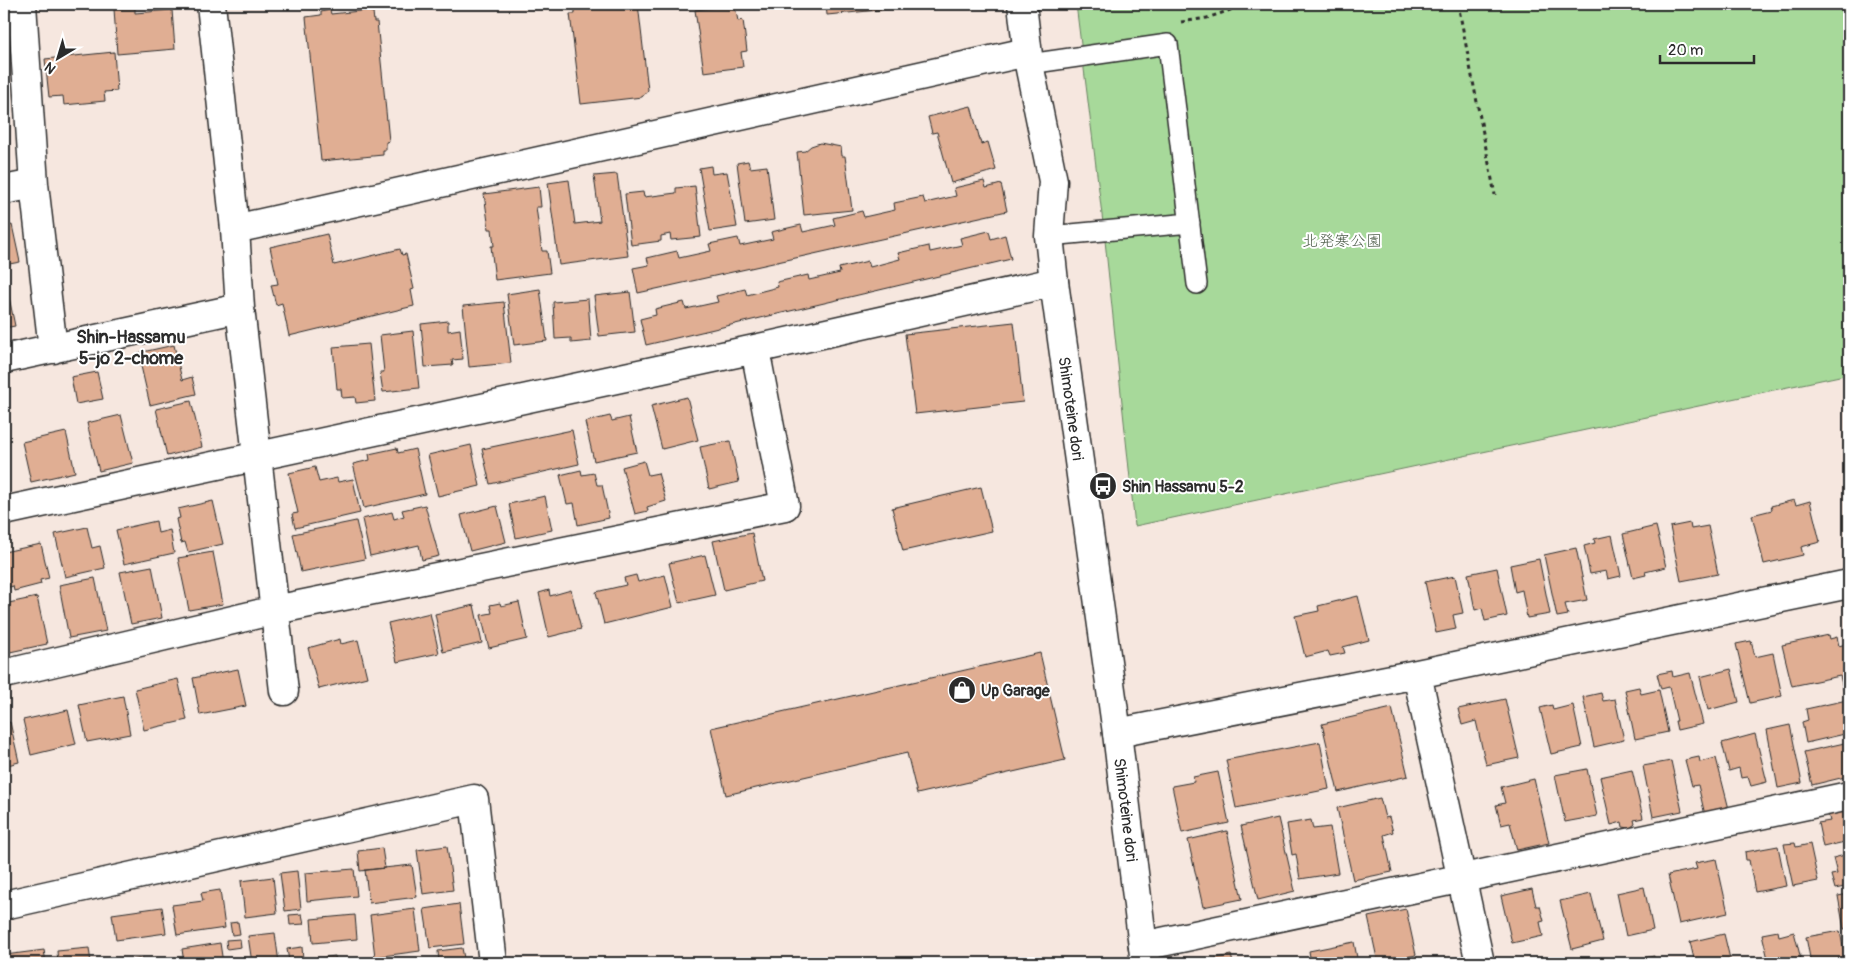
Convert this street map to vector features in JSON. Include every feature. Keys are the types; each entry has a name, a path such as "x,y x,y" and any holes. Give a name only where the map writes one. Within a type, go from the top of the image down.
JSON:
{"street":[{"path":"22,4 34,184 53,348"},
{"path":"211,4 235,229 240,308 284,691"},
{"name":"Shimoteine dori","path":"1022,4 1028,58 1053,181 1049,236 1054,282 1117,733 1144,954"},
{"path":"235,229 1028,58"},
{"path":"4,190 34,184"},
{"path":"4,511 755,349 1054,282"},
{"path":"4,359 240,308"},
{"path":"4,674 275,610 785,506 755,349"},
{"path":"1117,733 1417,674 1849,584"},
{"path":"1417,674 1480,963"},
{"path":"1144,954 1461,877 1849,796"},
{"path":"4,905 474,799 492,963"}],"lane":[{"path":"1028,58 1168,44 1197,284"},
{"path":"1049,236 1190,223"}],"path":[{"path":"1458,4 1495,195"}],"green space":[{"name":"北発寒公園","path":"1076,4 1849,4 1849,374 1135,526 1104,231"}],"building":[{"path":"586,4 638,4 648,90 642,97 581,104 570,14 575,14 575,9 587,8"},
{"path":"826,4 888,4 889,9 827,15"},
{"path":"727,6 736,11 738,21 743,20 747,51 741,52 743,67 704,72 695,10"},
{"path":"135,8 135,13 172,10 175,49 117,54 114,9"},
{"path":"330,10 331,14 369,10 373,12 374,22 377,22 389,141 386,142 386,150 383,150 383,155 321,161 306,17 321,15 321,12"},
{"path":"114,52 117,91 104,92 105,101 64,105 63,96 49,97 45,59"},
{"path":"971,106 981,144 988,142 996,170 951,183 937,132 932,133 928,117"},
{"path":"820,143 841,147 842,156 845,156 852,210 804,215 797,152 805,151 811,146"},
{"path":"748,161 750,168 767,166 774,220 745,224 737,163"},
{"path":"711,166 712,174 727,172 737,227 710,231 699,168"},
{"path":"617,174 628,256 559,265 548,183 569,180 575,224 600,221 594,176"},
{"path":"984,181 986,188 1001,184 1007,211 638,293 633,268 649,265 647,258 677,251 679,258 711,251 709,244 738,238 740,246 773,239 771,232 801,225 803,232 835,225 833,218 862,211 864,217 895,210 894,203 923,197 925,203 956,196 954,188"},
{"path":"695,186 701,237 671,240 670,234 661,236 661,241 631,245 625,194 643,192 644,197 676,193 676,188"},
{"path":"539,187 541,207 536,207 542,251 547,251 550,273 495,280 491,246 494,246 492,229 489,229 484,194"},
{"path":"12,225 20,262 4,265 4,227"},
{"path":"989,231 991,239 1005,235 1011,259 646,345 640,319 656,315 655,309 684,302 686,309 718,302 716,296 745,289 747,295 778,287 777,282 808,275 809,280 840,273 839,268 868,261 870,267 900,259 898,253 929,246 930,252 962,245 960,238"},
{"path":"327,234 334,265 400,249 402,255 406,254 414,289 411,290 414,306 289,336 282,303 276,305 271,285 278,284 270,247"},
{"path":"4,283 6,283 15,326 4,328"},
{"path":"540,289 547,341 514,345 507,294"},
{"path":"630,292 635,332 599,336 594,296"},
{"path":"588,299 591,341 571,343 571,338 555,339 553,302"},
{"path":"504,302 511,363 469,367 463,306"},
{"path":"448,321 448,331 460,329 463,359 452,360 453,365 425,367 421,324"},
{"path":"1014,322 1023,402 915,414 905,334"},
{"path":"413,331 419,388 383,392 380,372 384,372 380,335"},
{"path":"369,344 375,401 356,403 355,397 342,398 341,389 337,389 333,347"},
{"path":"174,345 182,380 192,377 196,394 150,405 138,353"},
{"path":"97,372 103,399 76,404 71,377"},
{"path":"687,397 698,440 662,449 651,406"},
{"path":"191,401 202,447 167,456 156,409"},
{"path":"121,415 133,463 99,471 87,423"},
{"path":"610,416 612,421 629,417 637,452 594,461 585,422"},
{"path":"572,430 579,464 490,484 482,449"},
{"path":"66,432 75,472 31,482 22,442"},
{"path":"730,441 739,482 709,489 700,447"},
{"path":"471,445 480,486 438,496 428,455"},
{"path":"397,448 398,453 415,449 425,494 364,508 353,464 370,460 369,454"},
{"path":"644,461 648,475 658,473 666,501 647,507 648,511 635,514 622,467"},
{"path":"315,467 319,482 337,478 338,482 353,479 360,513 295,528 292,514 298,513 289,473"},
{"path":"581,470 582,475 594,473 597,485 602,485 609,518 578,525 574,503 567,504 560,475"},
{"path":"981,487 992,531 903,551 892,508"},
{"path":"545,496 552,530 516,538 509,504"},
{"path":"1794,500 1796,505 1810,501 1820,542 1801,547 1803,555 1764,564 1752,515 1772,510 1771,506"},
{"path":"213,501 223,544 188,552 185,542 181,543 176,519 180,518 178,509"},
{"path":"425,505 439,556 422,560 419,545 370,556 362,519 392,512 394,519 404,516 402,510"},
{"path":"497,506 506,542 470,551 461,515"},
{"path":"156,521 158,533 170,530 174,553 124,564 116,530"},
{"path":"356,521 365,559 301,572 293,534"},
{"path":"1690,523 1691,529 1708,526 1718,574 1681,581 1670,527"},
{"path":"1656,526 1666,567 1645,572 1646,575 1633,578 1623,534"},
{"path":"87,527 92,548 100,546 105,568 65,577 55,534"},
{"path":"752,533 762,581 724,590 713,541"},
{"path":"1612,535 1621,576 1608,579 1606,571 1590,574 1584,546 1595,543 1594,539"},
{"path":"41,544 49,578 40,580 41,584 14,591 13,586 6,588 4,580 4,552"},
{"path":"1576,548 1587,600 1565,604 1568,615 1557,617 1544,555"},
{"path":"213,552 223,604 189,610 178,558"},
{"path":"705,555 715,595 679,603 669,563"},
{"path":"1539,559 1550,614 1527,618 1522,590 1515,592 1510,565"},
{"path":"152,566 162,618 131,624 120,572"},
{"path":"1497,568 1507,616 1485,621 1482,608 1475,610 1468,574"},
{"path":"636,575 638,582 665,575 673,607 604,624 596,592 626,585 624,578"},
{"path":"1455,576 1463,613 1453,615 1456,629 1436,633 1425,582"},
{"path":"95,578 106,631 69,638 59,585"},
{"path":"549,590 550,596 571,590 581,629 549,637 539,593"},
{"path":"1358,596 1369,640 1343,647 1345,653 1330,656 1328,651 1305,657 1295,616 1319,611 1318,606"},
{"path":"37,597 47,644 10,652 4,623 4,604"},
{"path":"519,602 527,639 489,648 481,615 492,613 490,605 500,603 501,606"},
{"path":"474,605 482,643 443,652 435,614"},
{"path":"430,613 439,653 397,662 388,623"},
{"path":"1829,635 1830,639 1837,637 1839,646 1849,643 1849,691 1844,693 1840,676 1792,686 1782,645"},
{"path":"340,639 341,644 358,640 367,677 319,689 308,648"},
{"path":"1751,641 1755,657 1773,653 1782,696 1750,703 1736,644"},
{"name":"Up Garage","path":"1040,653 1065,760 917,794 907,753 726,795 711,728"},
{"path":"238,669 246,706 200,715 193,678"},
{"path":"1731,669 1739,702 1708,710 1700,677"},
{"path":"1672,671 1673,677 1690,673 1703,724 1677,730 1675,721 1677,721 1669,687 1661,689 1657,674"},
{"path":"178,679 187,720 144,730 135,689"},
{"path":"1639,687 1641,694 1659,690 1668,732 1635,739 1625,690"},
{"path":"1601,693 1603,701 1615,699 1624,740 1594,747 1583,697"},
{"path":"123,696 130,734 87,742 79,705"},
{"path":"1505,699 1519,758 1486,765 1476,721 1462,725 1458,709"},
{"path":"1847,700 1849,733 1806,743 1802,722 1808,720 1806,709"},
{"path":"1552,705 1553,710 1573,705 1582,747 1551,754 1540,708"},
{"path":"1392,708 1408,776 1338,792 1322,724"},
{"path":"68,710 76,744 31,755 23,720"},
{"path":"10,722 19,762 4,766 4,724"},
{"path":"1790,725 1802,783 1778,788 1767,730"},
{"path":"1755,734 1767,782 1751,786 1748,777 1741,778 1739,768 1729,771 1722,743"},
{"path":"1320,742 1329,789 1236,808 1226,760"},
{"path":"1849,742 1849,776 1812,785 1804,752"},
{"path":"1699,757 1700,762 1716,758 1729,809 1705,815 1698,785 1692,786 1685,760"},
{"path":"1671,761 1682,811 1653,817 1643,766"},
{"path":"1587,769 1597,816 1565,822 1555,775"},
{"path":"1632,770 1643,818 1634,820 1635,824 1630,828 1623,827 1622,822 1611,825 1600,777"},
{"path":"1218,772 1229,823 1182,833 1172,786 1194,782 1193,777"},
{"path":"1534,779 1549,843 1517,850 1510,823 1501,825 1496,805 1505,803 1501,787"},
{"path":"1380,798 1385,818 1389,817 1393,832 1384,835 1392,872 1353,880 1337,808"},
{"path":"1849,809 1849,841 1823,847 1818,823 1830,821 1828,814"},
{"path":"1278,818 1295,891 1258,900 1241,826"},
{"path":"1311,820 1313,829 1330,827 1338,873 1300,879 1296,854 1292,855 1287,824"},
{"path":"1227,831 1242,899 1203,907 1188,840"},
{"path":"1795,843 1796,847 1810,844 1818,881 1793,886 1784,844"},
{"path":"447,846 453,890 423,894 417,850"},
{"path":"1778,846 1786,886 1755,892 1749,860 1746,860 1745,852"},
{"path":"382,848 385,868 360,871 358,851"},
{"path":"1849,854 1849,886 1835,889 1831,875 1837,874 1833,858"},
{"path":"1716,859 1728,913 1679,924 1668,875 1697,869 1695,863"},
{"path":"412,865 417,897 369,903 365,870"},
{"path":"354,869 357,896 307,901 305,873"},
{"path":"297,871 301,909 285,911 280,873"},
{"path":"273,877 277,913 245,917 241,881"},
{"path":"1644,887 1653,930 1626,936 1617,893"},
{"path":"1532,889 1536,906 1540,906 1544,921 1540,922 1543,936 1512,943 1501,896"},
{"path":"220,890 225,928 177,935 172,905 203,901 201,893"},
{"path":"1591,894 1603,941 1572,949 1560,901"},
{"path":"1849,894 1849,928 1844,929 1838,896"},
{"path":"459,904 464,944 430,948 424,909"},
{"path":"162,907 166,933 116,940 112,914"},
{"path":"415,909 420,951 375,957 370,915"},
{"path":"1406,909 1416,955 1378,963 1368,917"},
{"path":"302,914 304,924 290,925 289,915"},
{"path":"355,915 357,939 313,943 311,919"},
{"path":"238,922 240,934 232,935 230,923"},
{"path":"1778,931 1779,936 1794,932 1802,963 1769,963 1762,934"},
{"path":"1840,931 1846,963 1811,963 1806,937"},
{"path":"275,933 279,963 252,963 248,936"},
{"path":"1724,934 1731,963 1695,963 1690,942"},
{"path":"240,939 241,947 227,949 226,940"},
{"path":"1354,942 1358,963 1311,963 1309,951"},
{"path":"220,943 223,963 184,963 182,949"},
{"path":"302,947 303,960 289,961 287,949"},
{"path":"89,948 91,963 58,963 57,951"},
{"path":"462,948 465,963 439,963 438,951"},
{"path":"44,950 46,963 6,963 5,955"},
{"path":"1231,955 1233,963 1193,963"},
{"path":"335,956 336,963 314,963 313,959"},
{"path":"1654,956 1655,963 1619,963"},
{"path":"142,958 143,963 108,963"},
{"path":"1582,958 1584,963 1560,963"}],"place":[{"name":"Shin Hassamu 5-2","path":"1103,486"},
{"name":"Up Garage","path":"962,690"}],"district":[{"name":"Shin-Hassamu 5-jo 2-chome","path":"131,347"}]}
